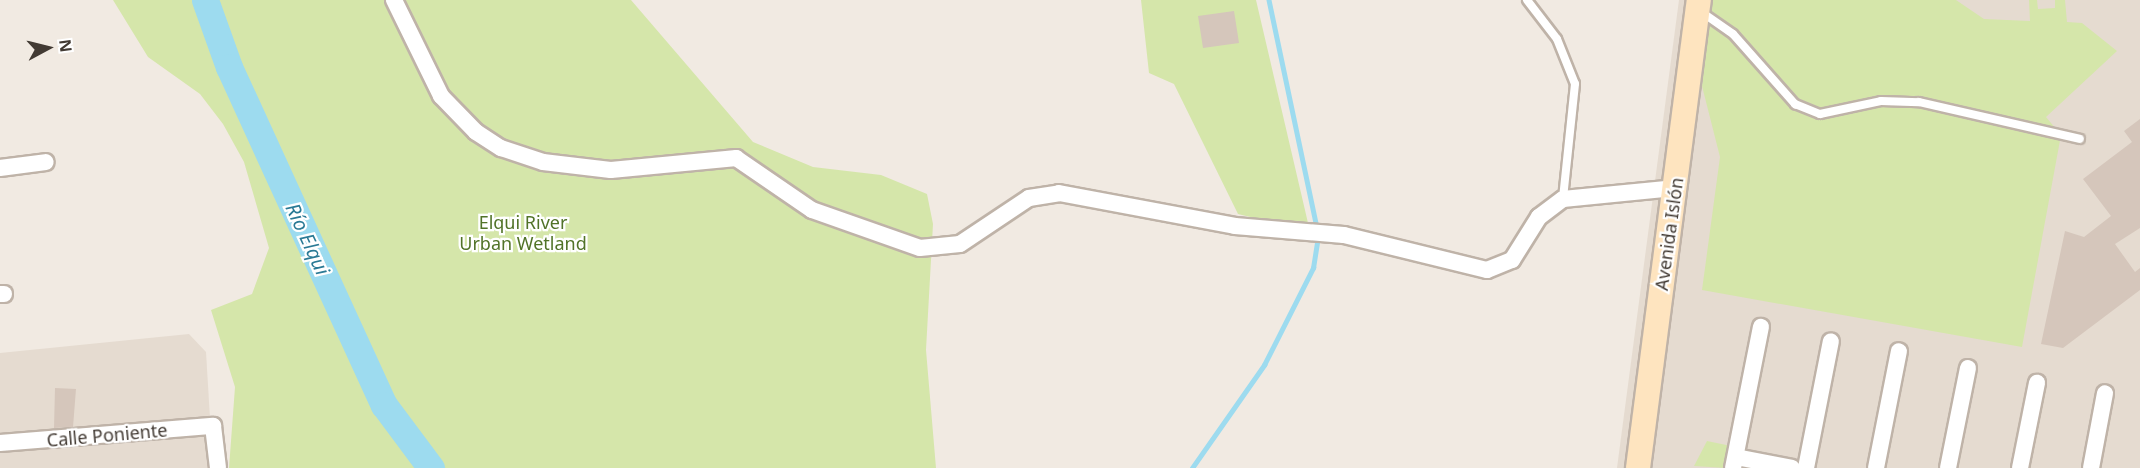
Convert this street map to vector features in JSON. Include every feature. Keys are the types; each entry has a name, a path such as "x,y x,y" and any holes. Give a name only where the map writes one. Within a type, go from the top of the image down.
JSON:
{"main road":[{"name":"Avenida Islón","path":"1638,468 1698,4"}],"street":[{"path":"394,0 422,66 452,109 488,141 529,159 611,170 736,158 823,216 930,249 960,244 1021,202 1048,193 1101,197 1235,226 1318,232 1494,270 1512,260 1539,217 1563,199 1676,188"},
{"path":"0,168 46,162"},
{"path":"1761,327 1734,462 1792,468"},
{"path":"1806,468 1831,341"},
{"path":"1876,468 1899,351"},
{"path":"1948,468 1968,368"},
{"path":"2020,468 2037,383"},
{"path":"2091,468 2105,393"},
{"name":"Calle Poniente","path":"0,443 213,426 218,468"}],"lane":[{"path":"1527,0 1557,39 1575,84 1563,199"},
{"path":"1698,4 1733,34 1795,104 1820,114 1881,101 1919,102 2080,139"}],"shaded area":[{"path":"1679,0 2140,0 2140,468 1617,468"},
{"path":"189,334 206,352 213,468 0,468 0,353"}],"green space":[{"name":"Elqui River Urban Wetland","path":"113,0 631,0 753,142 813,167 881,175 927,194 933,224 926,350 936,468 229,468 235,387 211,310 252,294 269,248 244,162 223,124 200,94 148,57"},
{"path":"1141,0 1256,0 1308,223 1284,225 1238,214 1174,84 1149,73"},
{"path":"1711,0 1956,0 1984,19 2030,21 2029,0 2037,0 2038,9 2055,8 2055,0 2065,0 2067,22 2082,23 2117,51 2046,117 2061,135 2022,347 1702,290 1720,157 1702,86"},
{"path":"1707,441 1731,446 1726,468 1694,466"}],"building":[{"path":"1234,11 1239,43 1203,48 1198,16"},
{"path":"2140,119 2140,228 2115,244 2135,272 2140,268 2140,290 2063,348 2041,344 2065,231 2084,237 2111,216 2083,179 2132,142 2124,131"},
{"path":"55,388 76,389 73,427 54,428"}],"waterway":[{"name":"Río Elqui","path":"205,0 229,67 384,405 431,468"},
{"path":"1269,0 1317,228"},
{"path":"1192,468 1264,365 1313,268 1318,236"}]}
